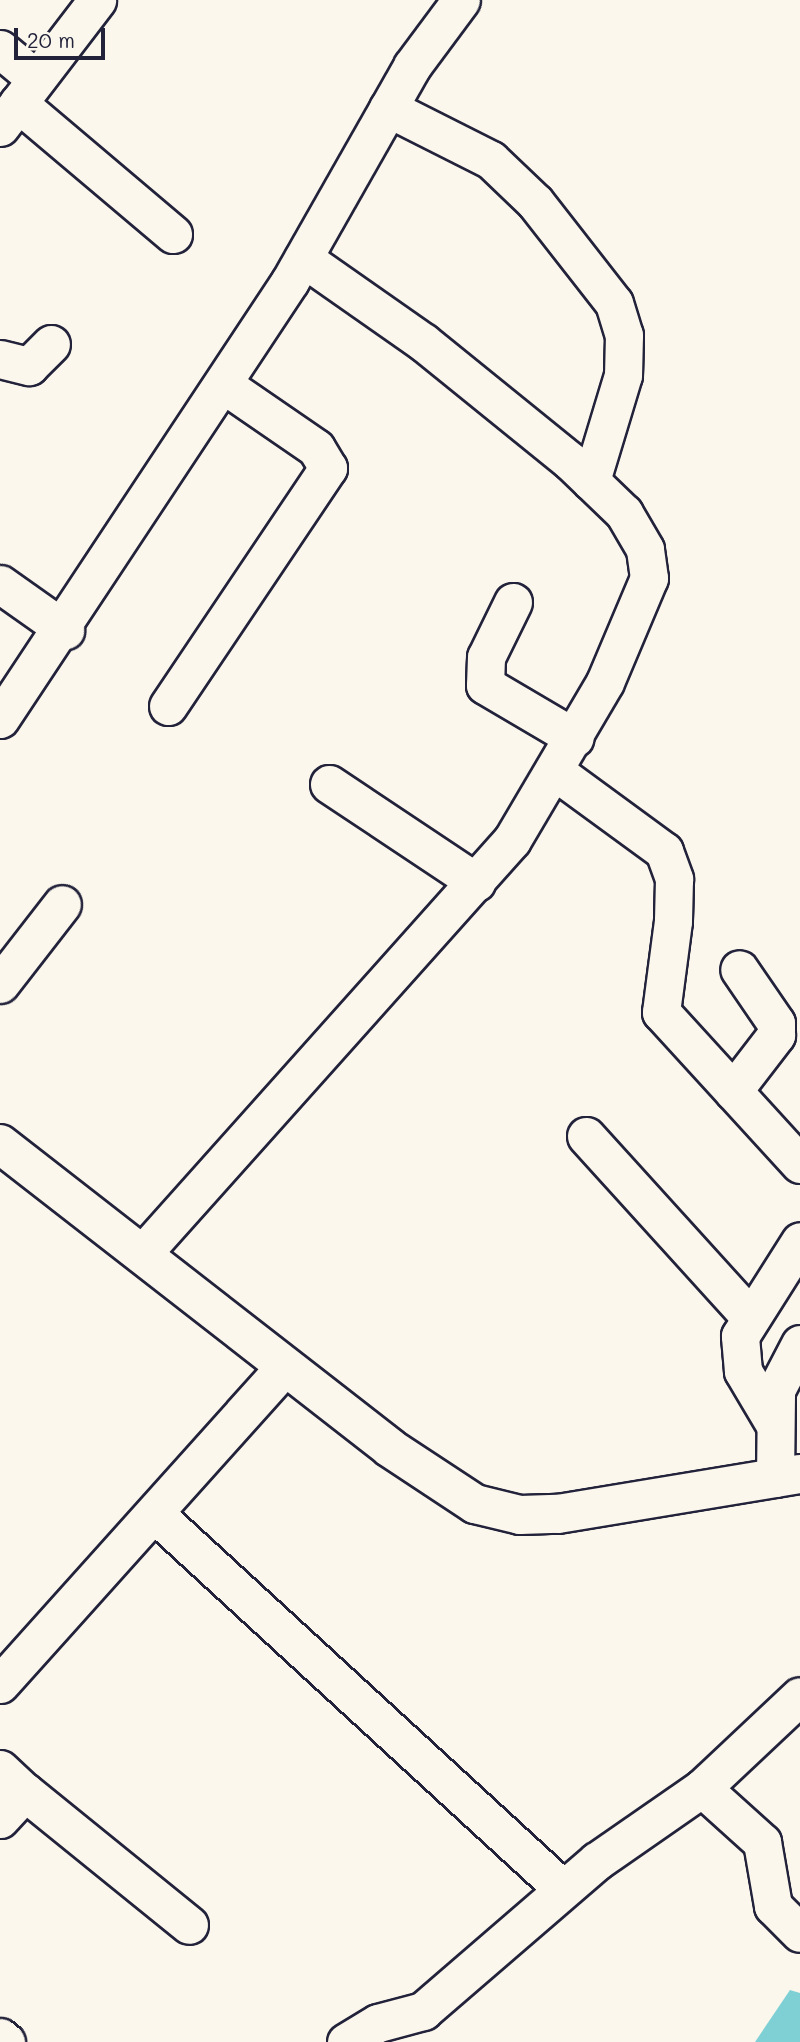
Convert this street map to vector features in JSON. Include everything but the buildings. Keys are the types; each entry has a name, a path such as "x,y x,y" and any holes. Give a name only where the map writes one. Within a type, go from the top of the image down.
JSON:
{"street":[{"path":"18,103 97,0"},
{"path":"0,719 65,630 223,384 303,258 388,108 460,0"},
{"path":"0,49 18,103 173,234"},
{"path":"388,108 491,160 536,202 614,303 624,335 623,375 591,481"},
{"path":"142,1254 476,882 556,772 575,738 649,578 645,549 624,513 591,481 423,342 303,258"},
{"path":"0,359 29,366 51,344"},
{"path":"168,706 328,468 316,447 223,384"},
{"path":"0,584 65,630"},
{"path":"513,602 486,657 485,685 575,738"},
{"path":"556,772 664,851 672,864 673,907 661,1012 800,1164"},
{"path":"329,785 476,882"},
{"path":"0,984 62,904"},
{"path":"733,1091 776,1035 776,1023 739,969"},
{"path":"586,1136 749,1316"},
{"path":"0,1144 285,1366 437,1481 475,1504 520,1514 787,1476 775,1424 776,1390 800,1344"},
{"path":"775,1424 743,1371 740,1336 749,1316 800,1241"},
{"path":"0,1684 285,1366"},
{"path":"155,1514 563,1889"},
{"path":"346,2042 391,2032 423,2011 563,1889 702,1788 800,1696"},
{"path":"0,1819 13,1780 189,1925"},
{"path":"702,1788 762,1842 774,1906 800,1933"},
{"path":"0,2037 6,2042"}],"water":[{"path":"790,1990 800,1993 800,2042 755,2042"}]}
